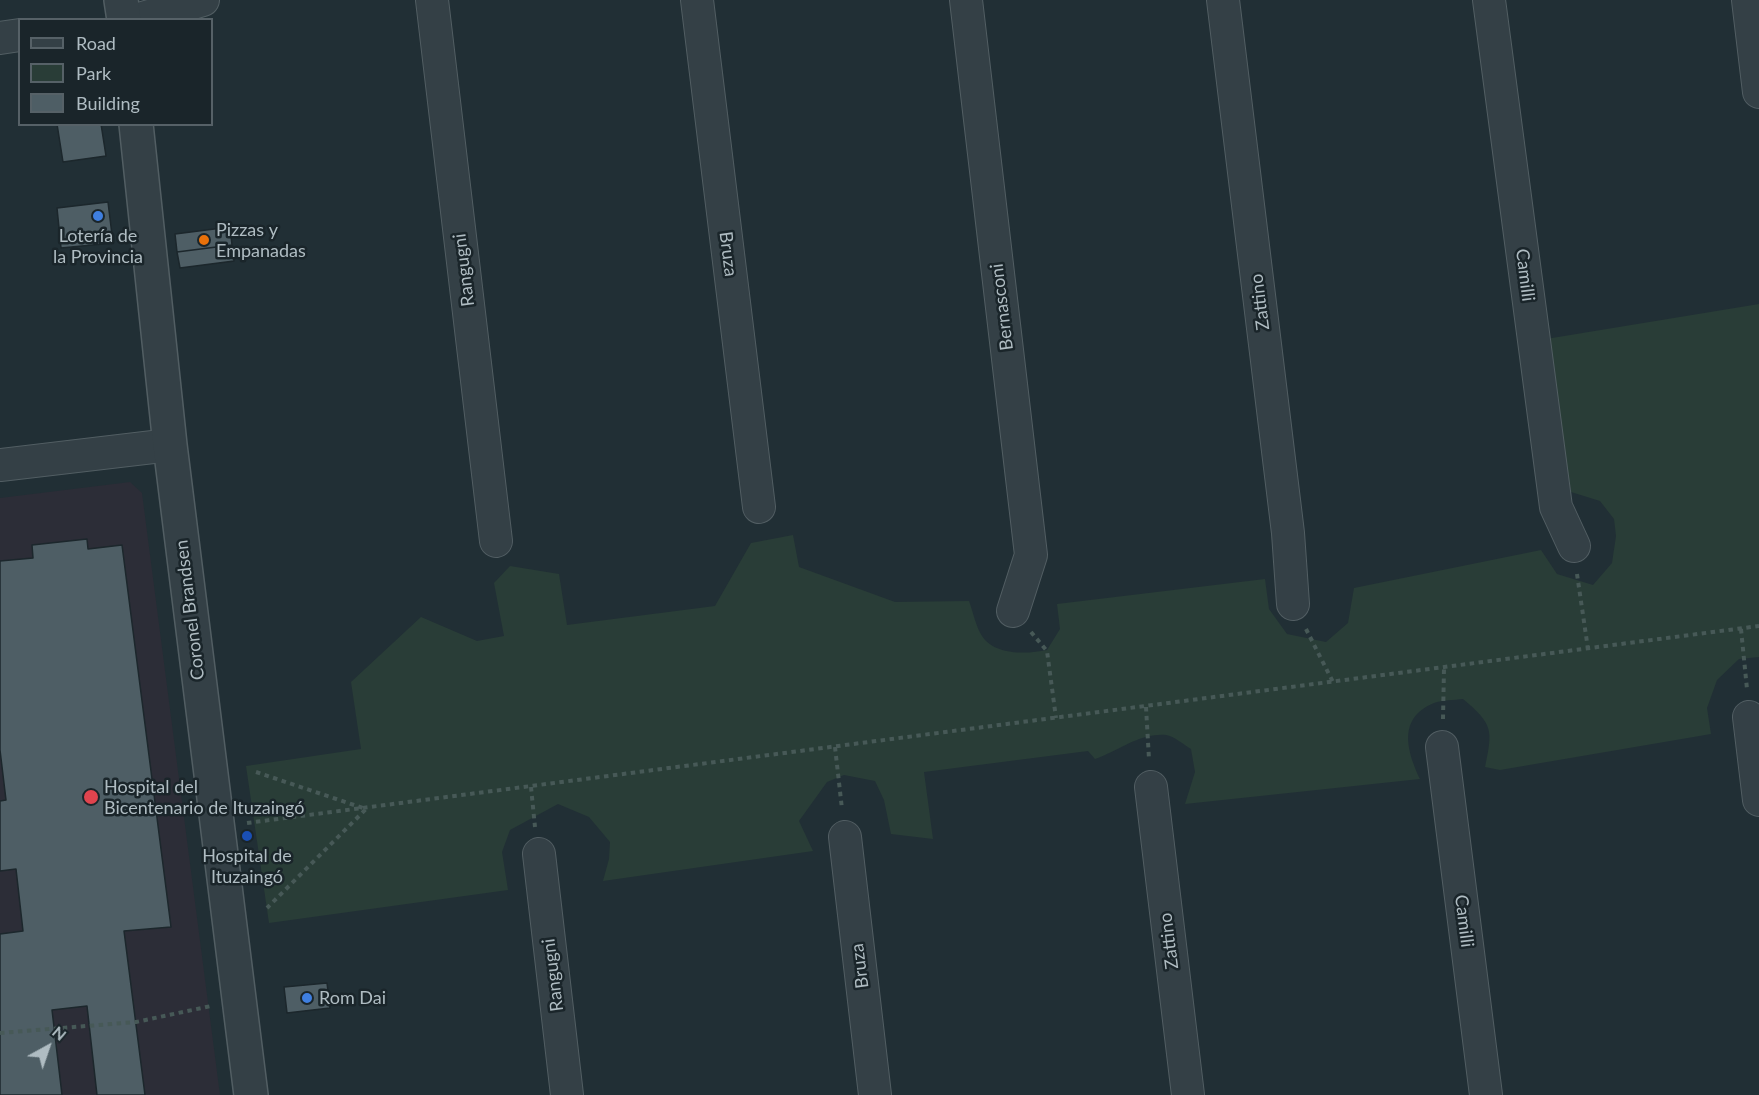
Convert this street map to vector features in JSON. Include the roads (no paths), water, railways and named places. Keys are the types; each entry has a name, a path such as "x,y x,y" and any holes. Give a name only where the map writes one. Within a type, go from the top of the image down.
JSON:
{"street":[{"path":"122,0 124,18"},
{"path":"143,18 203,0"},
{"name":"Rangugni","path":"432,0 496,540"},
{"name":"Bruza","path":"697,0 759,507"},
{"name":"Bernasconi","path":"966,0 1031,555 1013,611"},
{"name":"Zattino","path":"1223,0 1288,533 1293,604"},
{"name":"Camilli","path":"1489,0 1556,507 1574,546"},
{"path":"1748,0 1759,92"},
{"path":"0,38 18,35"},
{"name":"Coronel Brandsen","path":"136,126 170,445 251,1095"},
{"path":"0,465 170,445"},
{"path":"1749,717 1759,800"},
{"name":"Camilli","path":"1442,747 1486,1095"},
{"name":"Zattino","path":"1151,787 1188,1095"},
{"name":"Bruza","path":"845,837 875,1095"},
{"name":"Rangugni","path":"539,854 567,1095"}],"place":[{"name":"Lotería de la Provincia","path":"98,216"},
{"name":"Pizzas y Empanadas","path":"204,240"},
{"name":"Hospital del Bicentenario de Ituzaingó","path":"91,797"},
{"name":"Hospital de Ituzaingó","path":"247,836"},
{"name":"Rom Dai","path":"307,998"}]}
